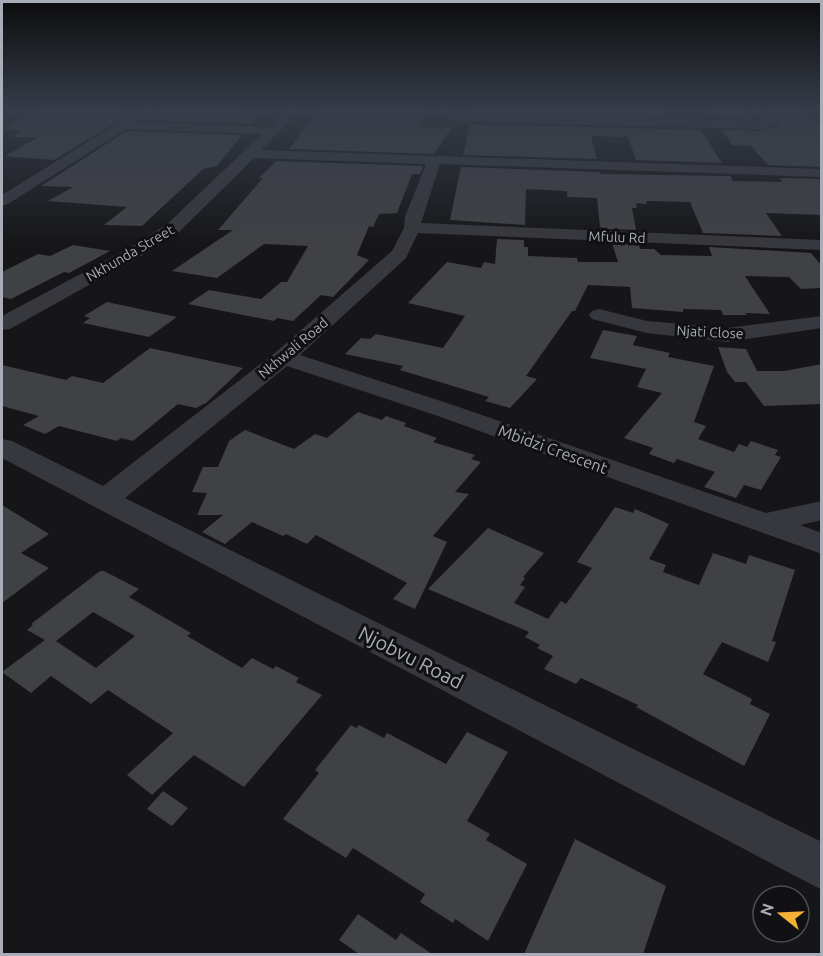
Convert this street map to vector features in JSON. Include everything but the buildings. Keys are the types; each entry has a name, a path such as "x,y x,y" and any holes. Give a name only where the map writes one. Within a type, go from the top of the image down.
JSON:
{"street":[{"path":"2,201 75,155"},
{"name":"Nkhunda Street","path":"2,324 161,237 196,208 249,155"},
{"path":"266,155 435,161 620,160 822,173"},
{"name":"Nkhwali Road","path":"104,500 284,357 400,254 412,228 412,217 435,161"},
{"name":"Mfulu Rd","path":"412,228 822,245"},
{"name":"Njati Close","path":"599,315 646,327 727,335 822,322"},
{"name":"Mbidzi Crescent","path":"284,357 444,410 822,544"},
{"name":"Njobvu Road","path":"2,447 822,867"},
{"path":"763,524 822,510"}]}
